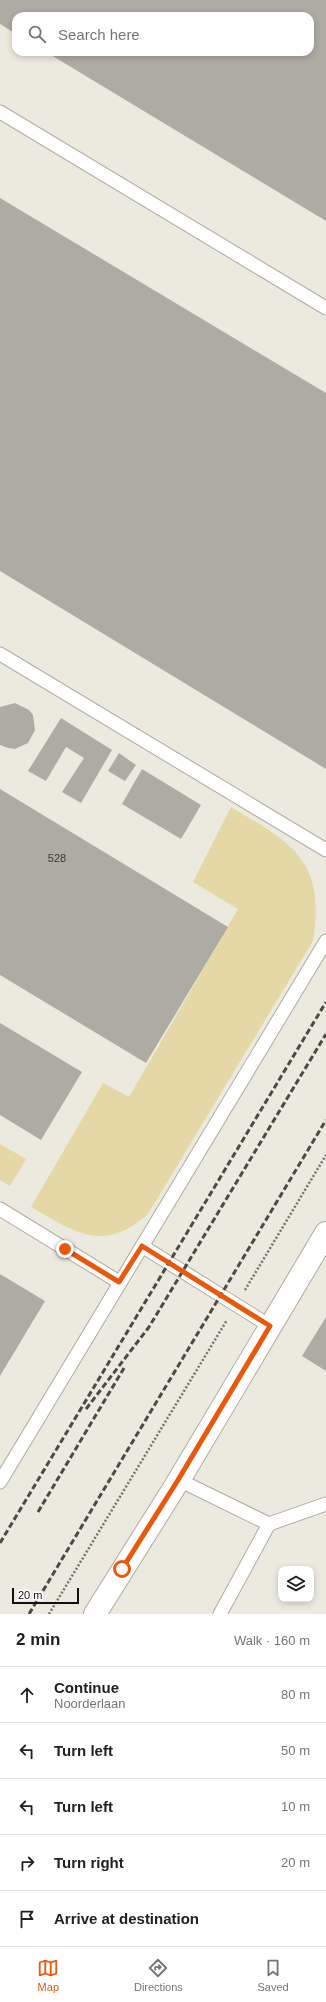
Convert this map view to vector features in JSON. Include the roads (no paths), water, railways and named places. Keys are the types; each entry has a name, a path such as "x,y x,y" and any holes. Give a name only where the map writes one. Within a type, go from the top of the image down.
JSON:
{"main road":[{"path":"95,1614 178,1480 326,1233"}],"lane":[{"path":"0,112 326,308"},
{"path":"0,654 326,850"},
{"path":"0,1482 119,1282 326,941"},
{"path":"0,1209 119,1282"},
{"path":"142,1246 270,1326"},
{"path":"178,1480 269,1524"},
{"path":"220,1614 269,1524 326,1504"}],"railway":[{"path":"0,1543 326,1002"},
{"path":"86,1409 149,1327 326,1034"},
{"path":"29,1614 326,1120"},
{"path":"38,1512 124,1368"}]}
